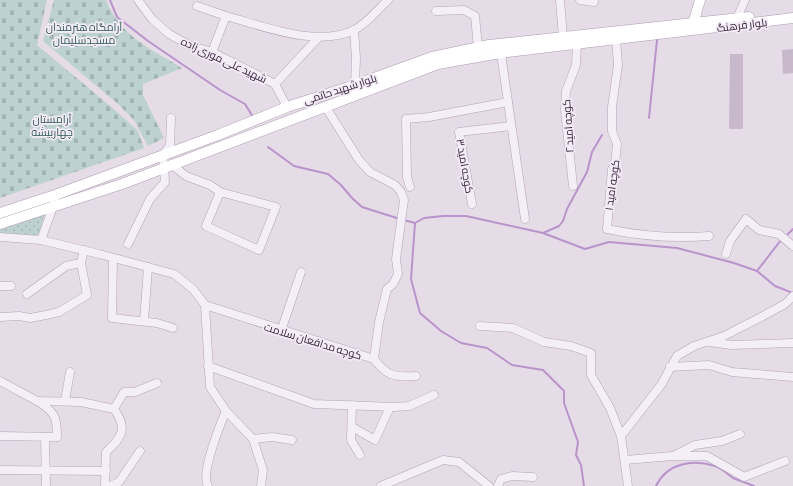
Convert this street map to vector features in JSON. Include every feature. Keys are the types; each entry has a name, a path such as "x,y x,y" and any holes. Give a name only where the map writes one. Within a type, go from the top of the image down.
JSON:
{"main road":[{"path":"692,27 700,0"},
{"name":"بلوار فرهنگ","path":"692,27 737,18 793,12"},
{"name":"بلوار فرهنگ","path":"692,27 793,18"},
{"name":"بلوار شهید حاتمی","path":"0,224 122,184 225,146 426,67 500,48 563,38 692,27"},
{"name":"بلوار شهید حاتمی","path":"0,213 55,195 287,107 355,85 432,57 478,47 500,48 577,44 692,27"}],"street":[{"name":"شهید علی موری زاده","path":"138,0 152,19 169,34 191,46 212,52 275,84 287,107"},
{"path":"197,6 226,16 301,35 325,38 354,30 378,12 388,0"},
{"path":"560,0 563,38"},
{"path":"580,0 594,2"},
{"path":"737,18 745,0"},
{"path":"436,10 464,10 475,16 478,47"},
{"path":"212,52 226,16"},
{"path":"354,30 356,58 355,85"},
{"path":"275,84 319,38"},
{"name":"کوچه امید ۱","path":"616,39 618,65 612,107 612,131 617,144 615,164 612,170 607,229 639,235 690,238 709,236"},
{"name":"کوچه امید ۲","path":"573,186 565,110 566,91 576,65 577,44"},
{"path":"500,48 526,219"},
{"path":"410,187 407,176 406,119 456,112 508,102"},
{"path":"325,106 359,160 370,172 395,185 407,176"},
{"path":"128,244 150,199 165,182 168,166 163,155 170,145 171,118"},
{"name":"کوچه امید ۳","path":"472,204 459,132 512,126"},
{"path":"168,166 186,176 210,184 220,192 276,207 259,250 206,226 220,192"},
{"name":"کوچه مدافعان سلامت","path":"205,305 281,331 374,359 379,322 386,289 393,284 398,274 396,259 404,200 401,192 395,185"},
{"path":"41,240 53,206 55,195"},
{"path":"726,254 730,242 746,220 760,230 779,234 793,246"},
{"path":"0,237 41,240 174,274 193,289 205,305 210,387 226,411 253,439 263,470 261,486"},
{"path":"0,317 19,316 30,318 59,312 87,295 81,263 84,250"},
{"path":"113,258 112,318 144,322 173,328"},
{"path":"27,294 66,266 81,263"},
{"path":"144,322 148,267"},
{"path":"281,331 301,272"},
{"path":"0,286 11,286"},
{"path":"621,436 661,385 677,356 694,346 708,342 763,316 784,304 793,296"},
{"path":"480,326 513,328 544,342 571,346 591,353 591,375 610,408 621,436 628,486"},
{"path":"708,342 731,345 793,344"},
{"path":"374,359 389,374 395,377 416,376"},
{"path":"670,367 708,365 732,372 793,377"},
{"path":"208,366 314,404 390,407 409,406 434,395"},
{"path":"65,401 70,372"},
{"path":"0,381 52,411 57,421 57,436 0,436"},
{"path":"114,409 124,392 135,392 157,383"},
{"path":"37,401 81,402 114,409 121,418 123,431 118,442 106,452 105,486"},
{"path":"352,405 351,440 360,455"},
{"path":"352,427 375,440 390,407"},
{"path":"208,486 206,484 206,474 215,437 226,411"},
{"path":"672,456 695,445 722,441 740,434"},
{"path":"45,436 46,486"},
{"path":"253,439 272,437 292,440"},
{"path":"110,486 119,482 140,451"},
{"path":"625,460 672,456 707,456 744,477 785,461"},
{"path":"381,486 443,460 459,462 489,486"},
{"path":"0,470 106,471"},
{"path":"498,486 501,480 512,476 533,477"}],"green space":[{"name":"آرامستان چهاربیشه","path":"0,0 47,0 37,45 138,131 144,148 0,198"},
{"name":"آرامگاه هنرمندان مسجدسلیمان","path":"54,0 106,0 119,23 128,32 148,48 182,68 143,84 143,95 164,138 148,146 134,120 117,103 43,41"},
{"path":"45,212 39,235 0,234 0,227"}],"building":[{"path":"793,49 793,73 783,74 782,50"},
{"path":"730,54 743,54 743,129 729,129"}],"waterway":[{"path":"110,0 117,17 148,41 220,90 245,104 253,117"},
{"path":"649,118 657,40 659,38"},
{"path":"543,233 559,226 563,221 567,209 587,172 592,152 602,135"},
{"path":"268,147 294,166 328,174 362,207 400,219"},
{"path":"404,220 415,223 424,218 466,216 543,233 585,249 609,242 677,248 734,263 757,271 775,286 793,293"},
{"path":"415,223 411,279 420,313 441,331 461,343 487,348 512,365 543,370 564,391 564,403 578,442 576,455 581,465 584,486"},
{"path":"788,234 793,229"},
{"path":"757,271 781,240"},
{"path":"656,486 667,472 673,468 689,463 706,464 718,467 733,478 754,486"}]}
